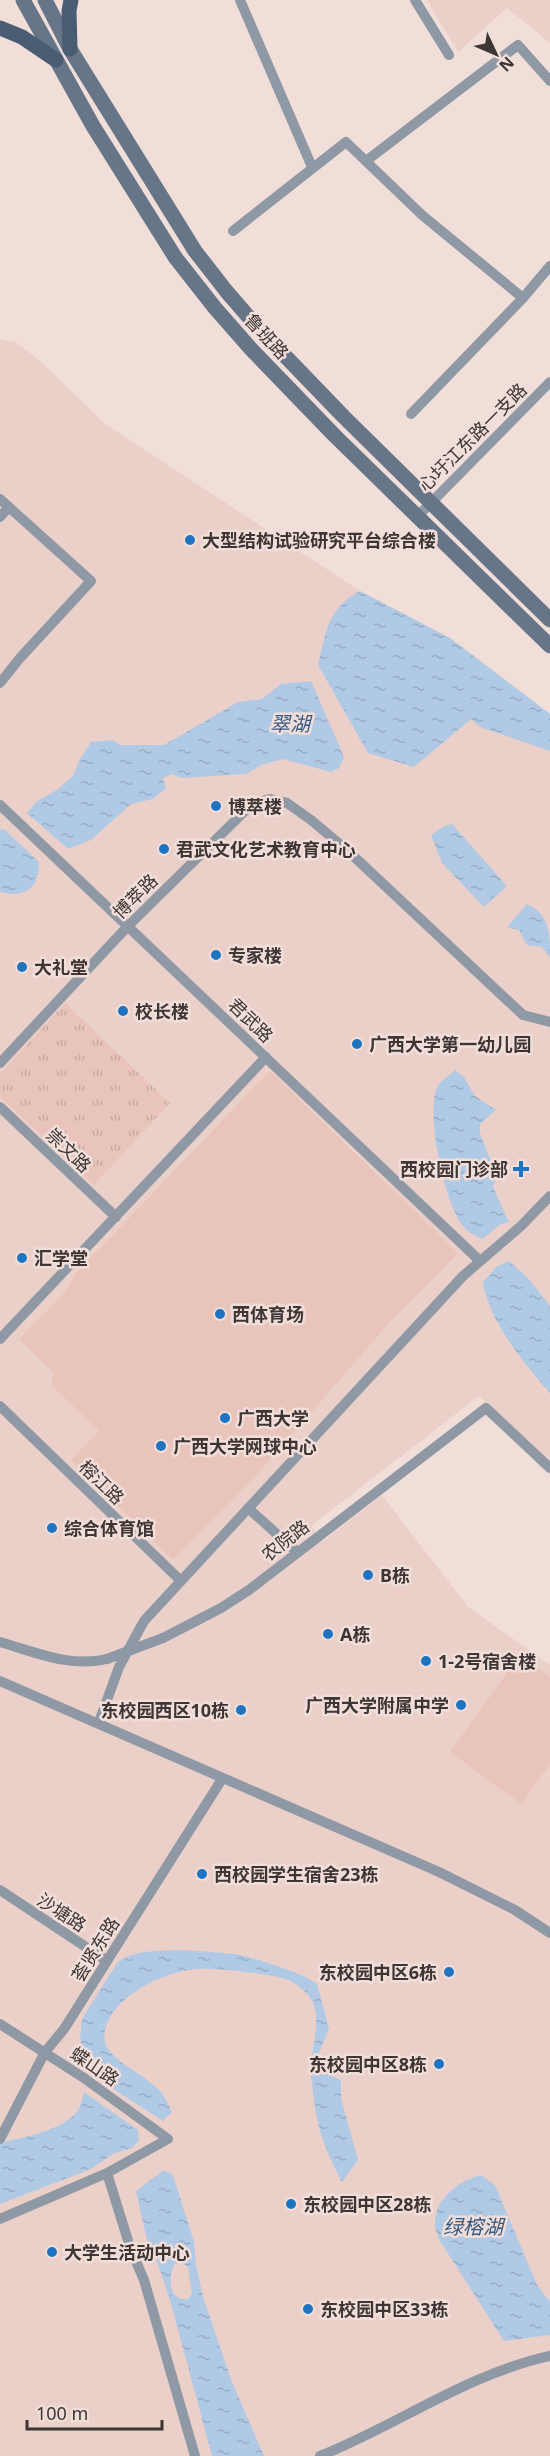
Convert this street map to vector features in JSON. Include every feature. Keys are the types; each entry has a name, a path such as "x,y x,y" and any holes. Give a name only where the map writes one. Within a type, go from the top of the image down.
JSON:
{"main road":[{"name":"鲁班路","path":"23,0 93,126 175,257 215,308 251,349 417,517 550,646"},
{"name":"鲁班路","path":"45,0 70,49 195,251 227,291 290,362 550,620"},
{"path":"70,49 71,0"},
{"path":"0,28 22,37 56,60"}],"street":[{"path":"240,0 312,167"},
{"path":"415,0 449,55"},
{"path":"366,161 518,45 550,81"},
{"path":"233,231 346,141 422,215 523,298"},
{"path":"411,414 523,298 550,266"},
{"name":"心圩江东路一支路","path":"417,517 550,382"},
{"path":"0,499 91,581 0,683"},
{"path":"0,517 9,507"},
{"name":"博萃路","path":"0,1063 128,926 250,805 269,799 287,803 348,851 523,1015 550,1022"},
{"name":"君武路","path":"0,805 479,1260"},
{"path":"0,1339 266,1057"},
{"name":"崇文路","path":"0,1107 116,1217"},
{"path":"99,1722 130,1642 144,1621 479,1260 521,1226 550,1196"},
{"name":"榕江路","path":"0,1406 181,1581"},
{"name":"农院路","path":"0,1642 69,1662 93,1663 163,1638 221,1608 249,1590 486,1408 550,1468"},
{"path":"248,1508 297,1552"},
{"path":"0,1681 99,1722 222,1779 439,1872 515,1910 550,1933"},
{"name":"荟贤东路","path":"0,2139 45,2052 64,2029 222,1779"},
{"name":"沙塘路","path":"0,1890 107,1961"},
{"name":"蝶山路","path":"0,2024 155,2127 168,2139 107,2173"},
{"path":"0,2219 107,2173 130,2247 144,2280 195,2456"},
{"path":"320,2456 476,2379 518,2363 550,2356"}],"shaded area":[{"path":"427,0 550,0 550,43 507,8 458,52"},
{"name":"广西大学","path":"0,339 16,342 48,368 104,423 360,591 450,638 550,714 550,1464 479,1396 311,1526 323,1541 382,1495 468,1607 550,1665 550,2456 0,2456"}],"green space":[{"path":"65,1003 170,1103 94,1185 0,1097 0,1074"},
{"name":"西体育场","path":"270,1071 458,1253 388,1324 262,1469 173,1560 71,1460 99,1431 51,1385 53,1372 19,1339 64,1293 76,1273"},
{"path":"520,1655 550,1677 550,1764 521,1804 450,1752"}],"water":[{"path":"360,591 450,638 550,714 550,751 480,727 471,719 414,767 368,753 318,665 326,632 334,613"},
{"name":"翠湖","path":"311,681 344,757 339,768 331,772 283,759 261,765 246,774 181,778 172,774 163,778 166,788 153,799 131,804 91,840 68,849 27,813 36,802 58,789 73,776 91,742 112,740 121,745 164,745 238,702 262,699 281,684"},
{"path":"452,824 507,886 484,907 442,863 431,835 444,826"},
{"path":"0,829 5,830 39,862 33,885 17,894 0,892"},
{"path":"527,904 535,908 547,926 550,958 542,947 527,945 519,930 507,927"},
{"path":"455,1070 464,1077 475,1096 496,1110 480,1124 480,1133 497,1177 493,1187 509,1222 499,1225 483,1239 468,1231 457,1216 444,1180 435,1136 434,1098 438,1086"},
{"path":"509,1261 528,1278 550,1306 550,1393 509,1341 486,1297 483,1282 496,1267"},
{"path":"182,1950 241,1955 290,1971 317,1984 329,2029 317,2064 321,2071 341,2080 341,2098 358,2160 342,2182 323,2139 315,2105 311,2079 316,2029 313,2002 289,1980 241,1971 196,1969 182,1971 151,1982 122,2002 112,2014 106,2027 105,2042 113,2055 163,2094 172,2112 163,2121 87,2072 80,2038 82,2019 117,1963 139,1953"},
{"path":"84,2092 138,2130 139,2140 132,2148 113,2154 91,2169 0,2204 0,2143 40,2133 68,2120 79,2109"},
{"path":"164,2170 172,2174 194,2242 203,2297 232,2382 264,2456 212,2456 170,2300 156,2258 148,2245 136,2191","holes":["181,2262 188,2267 192,2293 188,2299 182,2299 177,2297 171,2288 172,2269 175,2264"]},
{"name":"绿榕湖","path":"481,2175 495,2185 537,2285 550,2302 550,2335 504,2341 436,2232 436,2214 444,2198 465,2181"}],"place":[{"name":"大型结构试验研究平台综合楼","path":"190,540"},
{"name":"博萃楼","path":"216,806"},
{"name":"君武文化艺术教育中心","path":"164,849"},
{"name":"专家楼","path":"216,955"},
{"name":"大礼堂","path":"22,967"},
{"name":"校长楼","path":"123,1011"},
{"name":"广西大学第一幼儿园","path":"357,1044"},
{"name":"西校园门诊部","path":"521,1169"},
{"name":"汇学堂","path":"22,1258"},
{"name":"西体育场","path":"220,1314"},
{"name":"广西大学","path":"225,1418"},
{"name":"广西大学网球中心","path":"161,1446"},
{"name":"综合体育馆","path":"52,1528"},
{"name":"B栋","path":"368,1575"},
{"name":"A栋","path":"328,1634"},
{"name":"1-2号宿舍楼","path":"426,1661"},
{"name":"广西大学附属中学","path":"461,1705"},
{"name":"东校园西区10栋","path":"241,1710"},
{"name":"西校园学生宿舍23栋","path":"202,1874"},
{"name":"东校园中区6栋","path":"449,1972"},
{"name":"东校园中区8栋","path":"439,2064"},
{"name":"东校园中区28栋","path":"291,2204"},
{"name":"大学生活动中心","path":"52,2252"},
{"name":"东校园中区33栋","path":"308,2309"}]}
